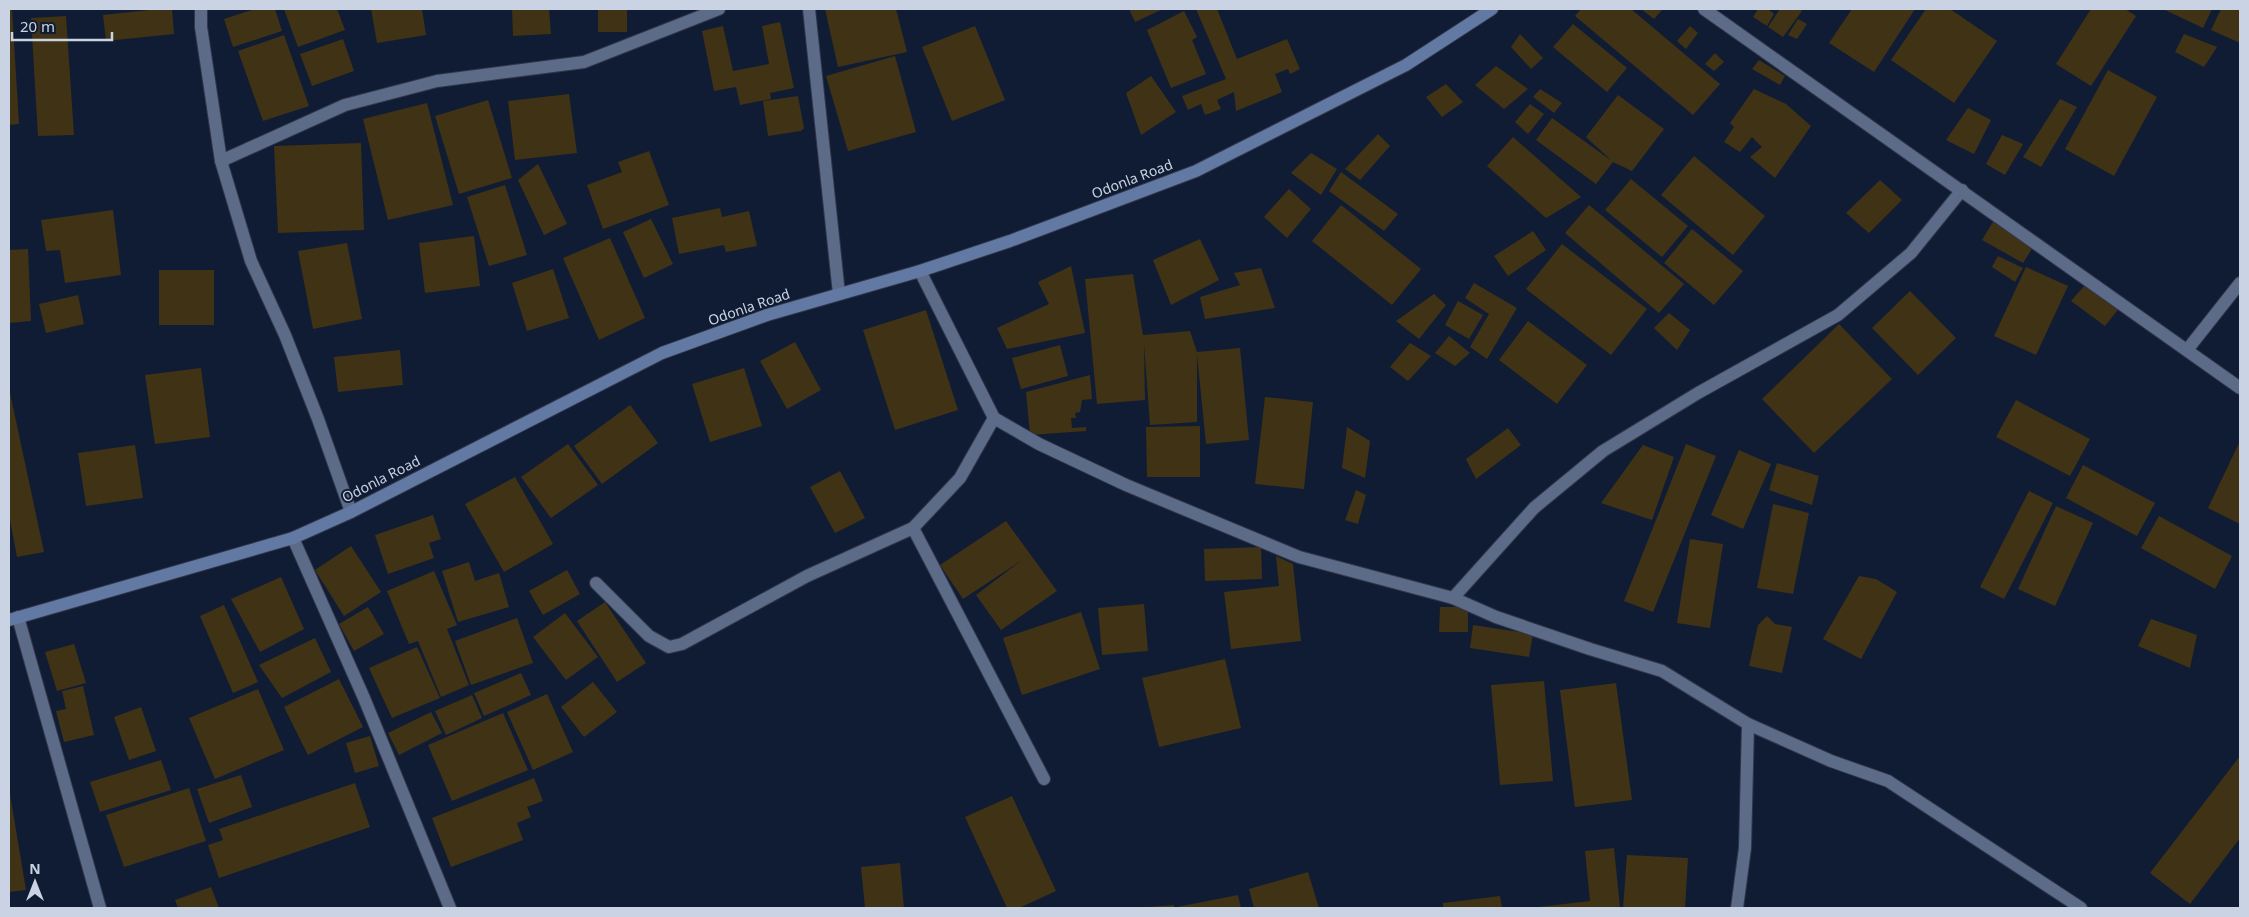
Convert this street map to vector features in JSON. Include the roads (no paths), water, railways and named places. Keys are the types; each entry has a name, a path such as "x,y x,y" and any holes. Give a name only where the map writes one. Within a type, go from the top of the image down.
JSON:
{"street":[{"path":"202,9 202,27 221,161 252,262 285,335 351,512"},
{"path":"221,161 345,105 437,81 584,62 719,9"},
{"path":"809,9 839,294"},
{"name":"Odonla Road","path":"13,618 293,538 351,512 662,353 767,315 920,272 1010,241 1196,171 1406,65 1492,9"},
{"path":"1704,9 2240,388"},
{"path":"1453,598 1534,508 1603,451 1698,393 1838,315 1911,252 1962,190"},
{"path":"920,272 994,418 1039,444 1126,485 1299,557 1453,598 1496,617 1590,650 1662,671 1748,724 1831,761 1888,781 2081,908"},
{"path":"2187,350 2240,283"},
{"path":"596,583 649,636 670,647 682,644 807,576 914,528 960,478 994,418"},
{"path":"914,528 1044,779"},
{"path":"293,538 368,707 450,908"},
{"path":"13,618 100,908"},
{"path":"1736,908 1746,848 1748,724"}]}
